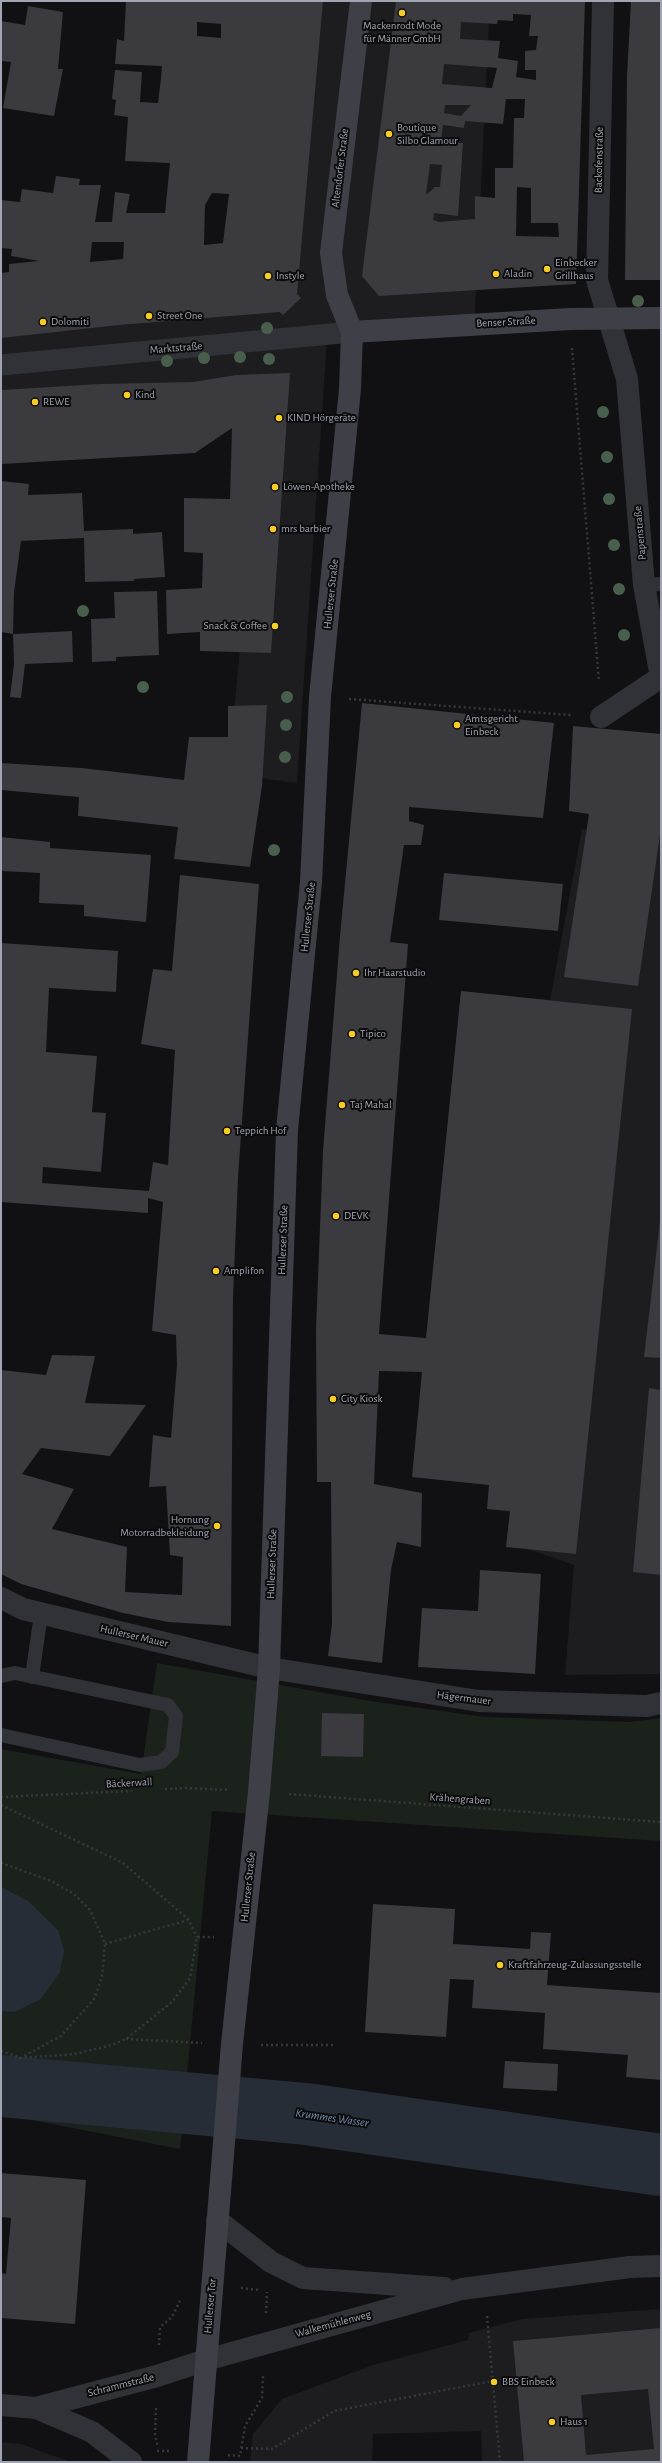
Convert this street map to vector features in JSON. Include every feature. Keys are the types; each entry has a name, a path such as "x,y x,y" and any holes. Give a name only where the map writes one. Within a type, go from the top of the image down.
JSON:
{"main road":[{"name":"Altendorfer Straße","path":"352,332 337,295 331,253 361,1"},
{"name":"Benser Straße","path":"352,332 570,319 661,318"},
{"name":"Hullerser Straße","path":"224,2149 230,2071 269,1668 287,1130 311,882 320,697 346,439 352,332"},
{"name":"Hullerser Tor","path":"198,2458 224,2149"}],"street":[{"name":"Backofenstraße","path":"603,1 597,280 609,318"},
{"name":"Papenstraße","path":"602,717 661,678 653,584 626,379 609,318"},
{"name":"Marktstraße","path":"1,365 352,332"},
{"name":"Hullerser Mauer","path":"1,1598 23,1609 41,1614 269,1668"},
{"name":"Hägermauer","path":"269,1668 479,1701 647,1706 661,1703"},
{"name":"Walkemühlenweg","path":"217,2220 271,2262 303,2278 462,2289"},
{"name":"Walkemühlenweg","path":"206,2360 462,2289 630,2267 661,2266"},
{"name":"Schrammstraße","path":"36,2408 157,2376 206,2360"},
{"name":"Schrammstraße","path":"1,2405 36,2408 92,2432 130,2462"}],"lane":[{"path":"32,1677 41,1614"},
{"path":"1,1676 15,1673 168,1705 176,1716 172,1752 161,1762 140,1765 1,1735"}],"path":[{"path":"320,697 602,717 570,319"},
{"name":"Bäckerwall","path":"157,1790 186,1788 258,1792"},
{"name":"Bäckerwall","path":"1,1797 134,1791"},
{"name":"Krähengraben","path":"258,1792 661,1822"},
{"path":"1,1805 123,1863 188,1920 197,1936 190,1978 172,2002 126,2039 75,2054 22,2058 1,2052"},
{"path":"1,1863 51,1881 74,1894 90,1910 105,1944 102,1976 94,1999 61,2036 22,2058"},
{"path":"105,1944 188,1920"},
{"path":"197,1936 243,1939"},
{"path":"153,2454 159,2450 198,2458 240,2456 245,2426 262,2398 264,2343 271,2262"},
{"path":"484,2286 500,2462"},
{"path":"241,2448 272,2449 334,2411 493,2381"}],"shaded area":[{"path":"288,1 490,1 474,332 327,340 297,783 228,774 262,418 1,431 1,309 264,277"},
{"path":"582,829 661,835 661,1674 565,1675 574,1565 525,1548 506,1547 510,1512 487,1509 489,1485 412,1477 461,991 550,1000"},
{"path":"157,1663 370,1701 485,1717 630,1722 661,1718 661,1841 212,1811 180,2149 1,2114 1,1749 141,1774"},
{"path":"1,1887 28,1901 58,1930 64,1951 60,1972 41,1999 14,2012 1,2011"},
{"name":"BBS Einbeck","path":"661,2309 661,2462 482,2462 481,2431 373,2434 372,2462 250,2462 253,2434 282,2399 373,2365 468,2340 469,2333 522,2319"},
{"path":"1,2442 21,2444 71,2462 1,2462"}],"building":[{"path":"126,1 323,1 297,294 301,298 283,315 280,312 119,325 1,338 1,273 9,272 9,264 39,261 11,256 12,249 1,248 1,200 20,202 22,189 53,193 56,176 80,179 79,185 101,185 95,222 112,222 115,192 130,194 126,213 165,213 170,163 125,161 128,117 114,115 116,100 112,99 115,70 142,72 140,102 158,103 162,66 115,64 117,39 124,41","holes":["197,22 221,24 221,38 197,36","212,193 229,194 223,243 204,245 205,205","92,242 124,242 123,259 90,262"]},
{"path":"396,1 585,1 576,284 379,296 362,276","holes":["513,14 531,15 529,36 538,36 536,50 525,51 525,70 536,70 536,80 516,77 518,61 498,58 500,41 460,39 461,22 497,24 498,20 513,21","444,64 497,68 492,88 442,84","506,99 525,99 524,118 514,118 513,168 495,168 495,198 475,196 475,219 439,222 433,220 434,213 458,216 463,143 441,141 443,125 464,128 465,121 503,124","445,105 471,105 461,116 444,113","430,164 442,165 440,187 435,187 426,195","517,187 531,188 531,223 558,223 559,237 516,236"]},
{"path":"631,1 661,1 661,280 625,280 627,76"},
{"path":"28,6 63,12 58,69 63,69 54,116 3,108 11,62 1,61 1,21 25,25"},
{"path":"290,373 271,653 200,651 200,632 167,634 166,590 202,588 203,553 184,552 184,498 230,499 232,428 195,453 1,464 1,390 100,384 193,382 236,375"},
{"path":"1,481 29,484 28,495 82,493 84,531 133,529 133,534 162,532 165,577 134,579 134,581 85,582 84,538 21,541 14,592 13,634 1,632"},
{"path":"157,591 159,655 116,657 116,661 92,662 91,619 115,618 114,592"},
{"path":"72,631 73,662 25,664 21,698 10,697 14,664 13,634"},
{"path":"362,703 554,723 543,818 409,807 409,821 424,825 421,845 404,845 390,942 408,944 379,1334 426,1338 461,991 632,1009 576,1554 506,1547 510,1511 487,1509 489,1485 412,1477 422,1372 379,1371 374,1484 422,1493 421,1547 397,1542 391,1570 382,1663 328,1656 332,1624 331,1482 317,1482 316,1329 323,1151 340,936"},
{"path":"267,705 262,786 250,867 174,859 178,827 78,816 79,797 1,790 1,763 82,768 184,780 189,737 228,737 228,706"},
{"path":"573,726 661,734 661,828 638,986 564,977 589,814 569,811"},
{"path":"1,837 50,842 50,848 151,855 146,922 84,916 84,905 39,903 40,873 1,871"},
{"path":"444,873 563,884 558,931 439,920"},
{"path":"180,875 259,884 238,1177 233,1297 231,1626 168,1622 123,1613 21,1584 1,1574 1,1370 46,1375 52,1355 95,1356 85,1403 146,1405 110,1456 41,1448 22,1474 74,1489 52,1529 127,1547 125,1592 182,1595 183,1557 170,1555 166,1486 149,1487 153,1435 171,1438 177,1365 176,1335 152,1331 163,1202 148,1198 148,1213 1,1202 1,943 118,951 116,992 49,988 46,1052 97,1056 92,1112 106,1113 101,1172 43,1167 42,1183 149,1191 153,1162 168,1165 175,1050 141,1044 153,969 172,971"},
{"path":"661,1221 661,1358 644,1357"},
{"path":"649,1388 661,1390 661,1575 633,1572"},
{"path":"480,1570 541,1574 535,1674 418,1667 422,1608 478,1611"},
{"path":"322,1713 364,1714 363,1757 321,1756"},
{"path":"373,1904 455,1909 453,1944 530,1949 531,1932 551,1933 547,1985 661,1993 661,2080 626,2077 628,2055 543,2049 545,2013 472,2008 474,1980 450,1979 446,2037 365,2032"},
{"path":"505,2061 558,2064 557,2091 503,2088"},
{"path":"1,2173 86,2180 75,2324 1,2318 1,2273 6,2274 11,2218 1,2217"},
{"name":"Haus 1","path":"661,2328 661,2462 524,2462 513,2341","holes":["648,2389 654,2449 586,2455 581,2395"]}],"waterway":[{"name":"Krummes Wasser","path":"1,2086 306,2114 661,2165"}],"place":[{"name":"Mackenrodt Mode für Männer GmbH","path":"402,13"},
{"name":"Boutique Silbo Glamour","path":"389,134"},
{"name":"Einbecker Grillhaus","path":"547,269"},
{"name":"Aladin","path":"496,274"},
{"name":"Instyle","path":"268,276"},
{"name":"Street One","path":"149,316"},
{"name":"Dolomiti","path":"43,322"},
{"name":"Kind","path":"127,395"},
{"name":"REWE","path":"35,402"},
{"name":"KIND Hörgeräte","path":"279,418"},
{"name":"Löwen-Apotheke","path":"275,487"},
{"name":"mrs barbier","path":"273,529"},
{"name":"Snack & Coffee","path":"275,626"},
{"name":"Amtsgericht Einbeck","path":"457,725"},
{"name":"Ihr Haarstudio","path":"356,973"},
{"name":"Tipico","path":"352,1034"},
{"name":"Taj Mahal","path":"342,1105"},
{"name":"Teppich Hof","path":"227,1131"},
{"name":"DEVK","path":"336,1216"},
{"name":"Amplifon","path":"216,1271"},
{"name":"City Kiosk","path":"333,1399"},
{"name":"Hornung Motorradbekleidung","path":"217,1526"},
{"name":"Kraftfahrzeug-Zulassungsstelle","path":"500,1965"},
{"name":"BBS Einbeck","path":"494,2382"},
{"name":"Haus 1","path":"552,2422"}]}
